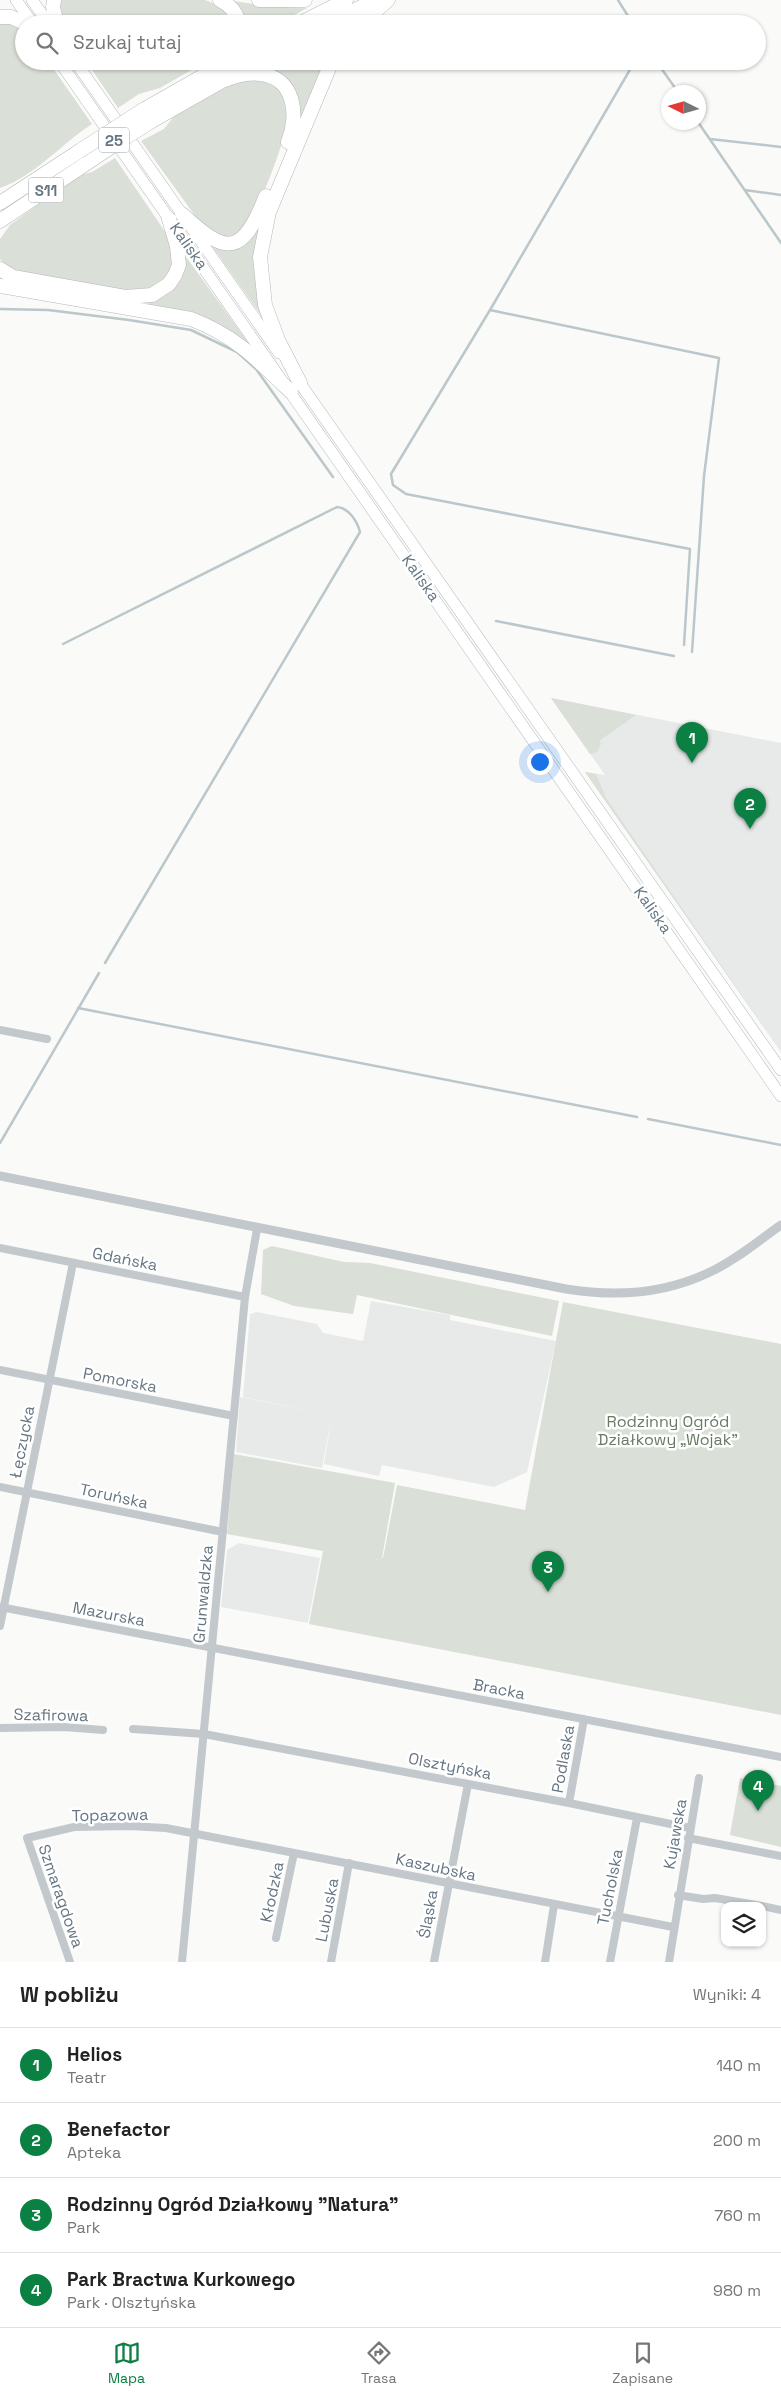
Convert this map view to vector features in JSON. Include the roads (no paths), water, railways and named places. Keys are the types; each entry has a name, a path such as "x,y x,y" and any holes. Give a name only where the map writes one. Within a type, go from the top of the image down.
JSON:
{"highway":[{"path":"54,0 55,15"},
{"path":"220,0 235,12 236,15"},
{"path":"259,0 305,0"},
{"path":"317,15 346,0"},
{"path":"346,15 375,0"},
{"path":"371,15 388,0"},
{"path":"0,17 15,19"},
{"name":"S11","path":"2,221 143,110 212,70"},
{"name":"S11","path":"0,203 22,188 150,122 241,70"},
{"path":"296,387 265,305 260,257 269,212 328,70"},
{"path":"176,216 216,242 232,242 242,239 254,224 293,131 295,119 292,100 287,90 275,78 260,74 250,74 215,84"},
{"path":"0,193 22,188"},
{"path":"0,269 13,277 125,298 152,294 169,284 175,276 179,265 176,216"},
{"path":"0,286 191,319 212,327 231,338 296,387"}],"main road":[{"path":"16,0 27,15"},
{"path":"32,0 43,15"},
{"name":"Kaliska","path":"66,70 176,216"},
{"name":"Kaliska","path":"81,70 176,216 781,1070"},
{"name":"Kaliska","path":"296,387 781,1096"}],"street":[{"path":"0,1030 47,1039"},
{"path":"0,1176 257,1229 566,1289 618,1294 654,1290 696,1278 725,1264 781,1225"},
{"name":"Grunwaldzka","path":"182,1962 245,1297 257,1229"},
{"name":"Gdańska","path":"0,1248 245,1297"},
{"name":"Łęczycka","path":"0,1626 1,1607 27,1492 73,1263"},
{"name":"Pomorska","path":"0,1370 234,1416"},
{"name":"Toruńska","path":"0,1487 223,1532"},
{"name":"Mazurska","path":"1,1607 212,1647"},
{"name":"Bracka","path":"212,1647 781,1757"},
{"name":"Podlaska","path":"569,1803 584,1719"},
{"name":"Szafirowa","path":"0,1728 64,1727 102,1730"},
{"path":"133,1729 204,1734"},
{"name":"Olsztyńska","path":"204,1734 569,1803 690,1828"},
{"name":"Kujawska","path":"669,1962 678,1895 699,1778"},
{"name":"Śląska","path":"434,1962 468,1784"},
{"name":"Tucholska","path":"610,1962 637,1818"},
{"name":"Topazowa","path":"27,1838 82,1827 166,1828 194,1834"},
{"name":"Kaszubska","path":"194,1834 673,1927"},
{"name":"Szmaragdowa","path":"27,1838 70,1962"},
{"path":"688,1838 781,1856"},
{"name":"Kłodzka","path":"276,1938 294,1853"},
{"name":"Lubuska","path":"331,1962 350,1863"},
{"path":"678,1895 738,1902"},
{"path":"545,1962 554,1905"},
{"path":"766,1907 781,1910"}],"waterway":[{"path":"618,0 627,15"},
{"path":"630,70 490,310 391,474 393,485 406,494 690,549 684,645"},
{"path":"662,70 673,85"},
{"path":"703,130 781,243"},
{"path":"710,139 781,147"},
{"path":"745,190 781,195"},
{"path":"0,309 48,310 191,330 237,352 256,369 333,477"},
{"path":"490,310 719,358 704,476 692,652"},
{"path":"63,644 337,507 349,512 359,528 360,532 105,963"},
{"path":"496,621 674,656"},
{"path":"0,1143 99,973"},
{"path":"78,1008 637,1117"},
{"path":"648,1119 781,1145"}],"place":[{"name":"Helios","path":"692,763"},
{"name":"Benefactor","path":"750,829"},
{"name":"Rodzinny Ogród Działkowy \"Natura\"","path":"548,1592"},
{"name":"Park Bractwa Kurkowego","path":"758,1811"}],"park label":[{"name":"Rodzinny Ogród Działkowy „Wojak”","path":"668,1430"}]}
